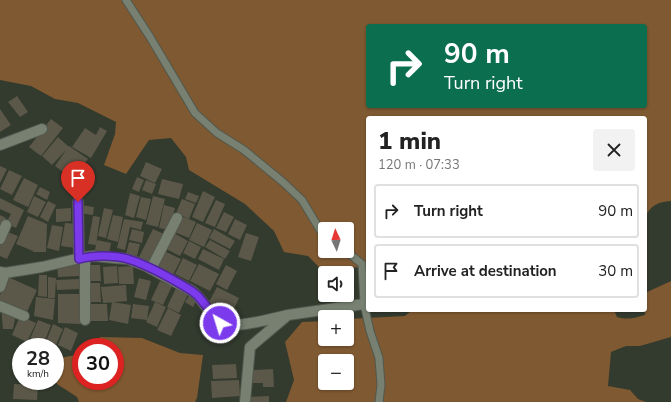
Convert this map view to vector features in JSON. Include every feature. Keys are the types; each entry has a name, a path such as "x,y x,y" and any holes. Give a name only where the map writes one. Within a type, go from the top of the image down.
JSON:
{"street":[{"path":"0,145 42,129"},
{"path":"78,202 85,320"},
{"path":"151,269 177,218"},
{"path":"0,239 6,225"},
{"path":"0,287 3,273 94,256 128,259 151,269 192,291 222,324 245,324 288,314 364,304"},
{"path":"0,306 24,316"},
{"path":"245,402 250,347 288,314"}],"lane":[{"path":"126,0 150,36 195,113 217,133 244,150 283,182 302,200 318,227"},
{"path":"354,258 362,264 364,304 379,358 382,385 379,402"}],"shaded area":[{"path":"0,0 671,0 671,201 662,202 655,205 647,214 647,116 366,116 366,268 354,267 354,266 318,266 308,256 284,252 274,231 245,204 189,170 186,157 171,138 149,140 126,174 104,165 115,134 116,122 78,103 55,99 31,86 0,80"},
{"path":"671,281 671,337 640,346 626,346 611,352 608,386 630,390 638,399 646,402 286,402 294,380 285,342 302,322 318,321 318,346 354,346 354,319 405,316 410,312 615,312 617,317 638,317 645,315 645,312 647,312 647,292"},
{"path":"100,337 142,338 180,353 203,355 197,398 195,402 79,402 77,397 64,389 64,357 72,356 72,390 124,390 124,338"}],"building":[{"path":"17,96 28,112 20,117 8,102"},
{"path":"0,109 11,125 0,132"},
{"path":"51,119 63,128 41,156 29,147"},
{"path":"100,127 107,131 91,158 72,147 85,128 96,135"},
{"path":"58,137 69,147 52,165 42,156"},
{"path":"69,146 88,159 73,179 55,166"},
{"path":"146,162 162,169 155,183 140,176"},
{"path":"0,166 7,169 0,183"},
{"path":"9,170 22,176 12,195 0,189"},
{"path":"137,177 144,180 139,192 132,189"},
{"path":"24,178 38,185 28,207 13,200"},
{"path":"162,179 183,184 179,199 158,194"},
{"path":"146,180 156,184 152,194 142,190"},
{"path":"40,187 50,192 47,200 36,194"},
{"path":"203,191 215,197 203,222 192,217"},
{"path":"188,192 199,196 196,203 185,199"},
{"path":"130,193 140,196 134,218 125,215"},
{"path":"34,196 46,202 38,217 27,212"},
{"path":"153,196 165,199 158,227 146,224"},
{"path":"141,197 151,199 146,220 136,217"},
{"path":"0,198 24,210 16,228 6,223 11,214 0,209"},
{"path":"182,199 195,204 189,219 176,213"},
{"path":"216,200 225,204 215,227 205,223"},
{"path":"48,201 56,205 48,222 40,217"},
{"path":"80,205 94,207 93,215 79,213"},
{"path":"164,205 175,208 169,230 159,228"},
{"path":"71,208 71,221 56,222 56,209"},
{"path":"104,208 113,210 106,238 98,236"},
{"path":"224,212 234,217 226,232 216,228"},
{"path":"0,215 6,218 0,231"},
{"path":"113,215 123,217 118,242 107,239"},
{"path":"28,216 47,224 46,252 33,252 16,244"},
{"path":"93,216 100,217 96,245 88,244"},
{"path":"181,216 196,222 189,238 174,232"},
{"path":"124,219 143,222 141,230 130,227 125,250 117,248"},
{"path":"235,219 247,225 240,240 228,234"},
{"path":"65,223 78,224 76,248 61,246"},
{"path":"197,223 212,230 204,247 189,240"},
{"path":"52,225 63,227 59,251 47,248"},
{"path":"132,229 144,232 142,243 129,240"},
{"path":"153,229 166,235 152,265 138,259"},
{"path":"214,229 235,241 230,249 209,238"},
{"path":"5,231 18,236 7,259 0,256 0,242"},
{"path":"172,232 188,241 180,256 164,248"},
{"path":"246,233 259,237 251,261 238,257"},
{"path":"97,240 111,243 109,253 95,250"},
{"path":"210,240 230,251 225,259 205,247"},
{"path":"189,241 201,247 195,259 183,253"},
{"path":"129,242 140,244 137,256 126,254"},
{"path":"203,249 224,259 219,270 198,259"},
{"path":"162,250 181,259 173,275 154,266"},
{"path":"183,258 197,265 189,281 175,274"},
{"path":"79,262 80,276 58,277 57,264"},
{"path":"199,264 219,274 210,291 190,281"},
{"path":"90,265 100,265 101,281 91,281"},
{"path":"226,265 237,271 227,290 216,284"},
{"path":"117,266 118,283 104,284 103,267"},
{"path":"133,266 134,284 119,284 118,267"},
{"path":"39,275 47,275 47,297 38,296"},
{"path":"8,277 37,290 26,314 0,303 0,295"},
{"path":"48,277 56,278 55,298 48,298"},
{"path":"139,278 151,281 146,300 134,297"},
{"path":"80,279 80,289 57,290 56,280"},
{"path":"160,281 172,286 163,305 151,300"},
{"path":"88,283 100,283 101,302 89,302"},
{"path":"126,285 127,301 103,303 101,287"},
{"path":"177,286 189,292 179,313 167,307"},
{"path":"217,287 239,298 231,315 208,304"},
{"path":"58,294 80,294 80,324 58,323"},
{"path":"190,294 197,299 193,307 185,302"},
{"path":"36,297 55,299 53,320 34,316"},
{"path":"112,302 131,305 128,324 109,320"},
{"path":"155,302 166,307 157,327 146,322"},
{"path":"88,304 107,304 108,321 88,321"},
{"path":"133,304 149,306 147,320 131,318"},
{"path":"1,308 16,314 13,329 3,329"},
{"path":"168,308 181,315 171,336 157,330"},
{"path":"20,316 36,323 29,338 18,338 12,335"},
{"path":"38,320 51,325 46,338 30,338"},
{"path":"53,324 63,329 59,338 47,338"},
{"path":"65,327 78,333 76,338 72,338 71,351 64,348 64,338 61,338"},
{"path":"236,364 237,378 213,379 212,365"},
{"path":"273,369 274,387 263,387 263,383 253,383 252,370"},
{"path":"239,380 240,396 212,398 211,381"},
{"path":"14,390 38,390 37,400 13,399"},
{"path":"269,396 269,402 248,402 248,397"}],"route":[{"path":"78,202 79,259 94,256 128,259 146,266 192,291 198,296 220,323"}]}
